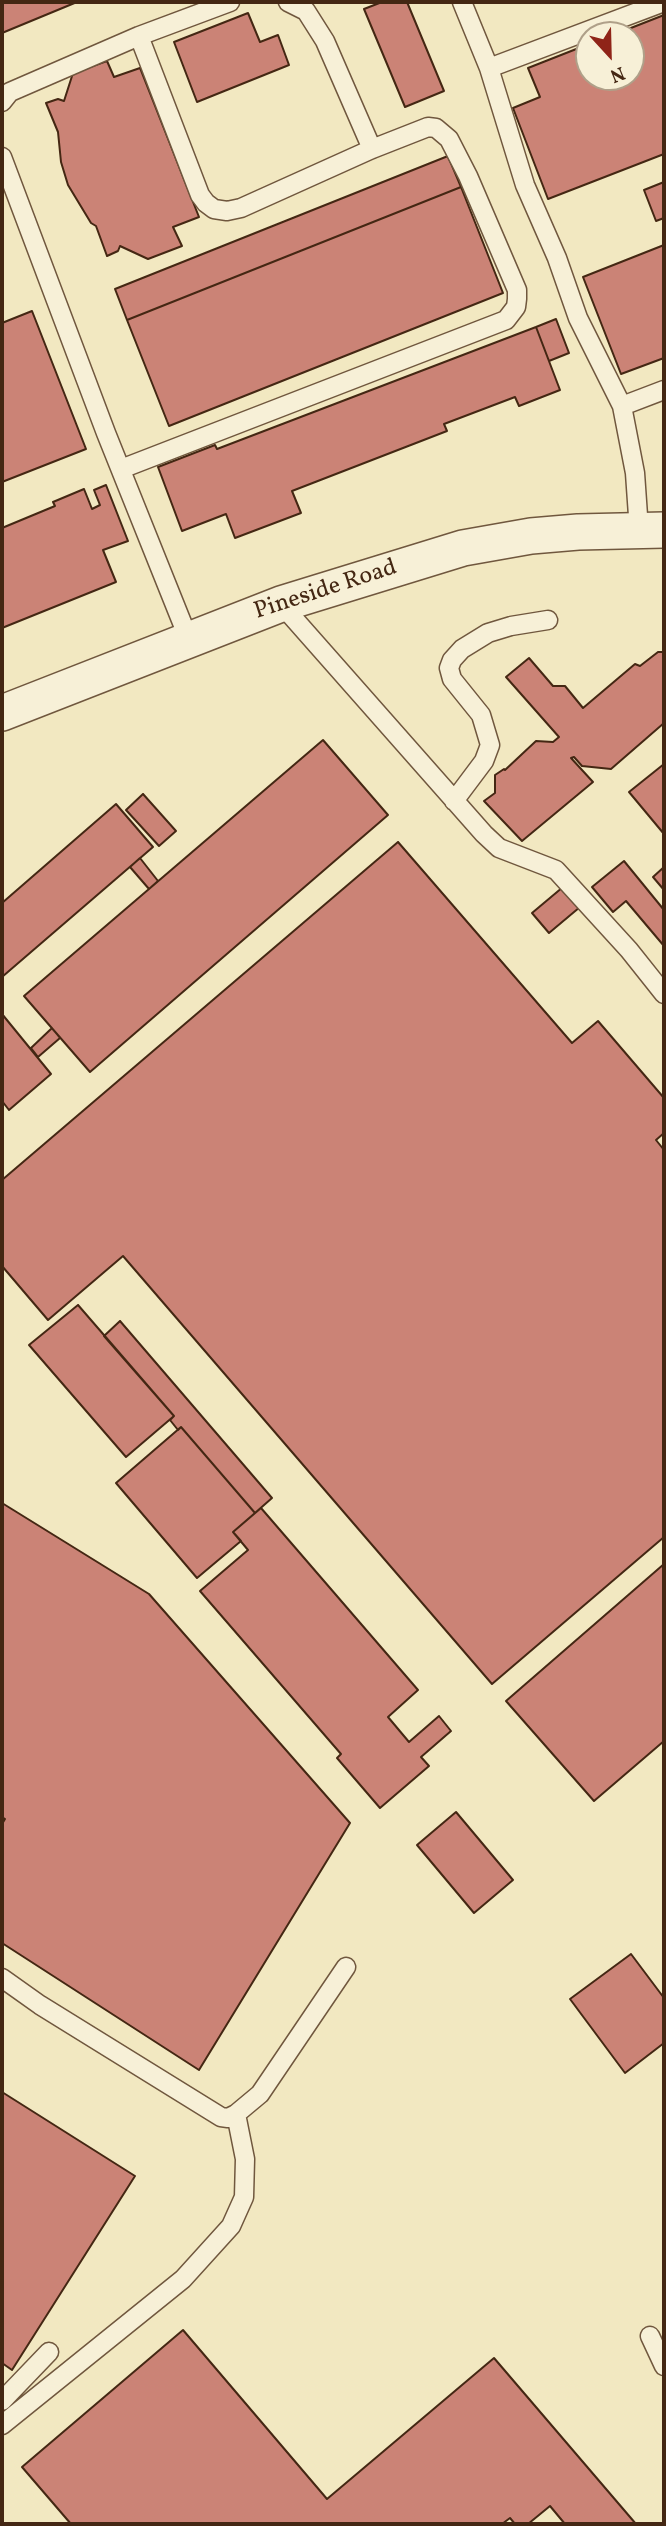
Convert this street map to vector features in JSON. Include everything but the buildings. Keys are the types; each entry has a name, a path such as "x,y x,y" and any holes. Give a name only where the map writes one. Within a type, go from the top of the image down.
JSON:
{"street":[{"name":"Pineside Road","path":"2,713 281,604 463,548 578,531 652,530"}],"lane":[{"path":"2,102 10,92 230,2"},
{"path":"288,2 306,11 325,41 372,149"},
{"path":"462,2 489,68 525,185 557,258 578,318 622,406 635,473 652,530"},
{"path":"489,68 664,2"},
{"path":"121,469 506,320 516,307 517,290 468,176 444,132 428,127 241,208 227,211 214,209 200,195 139,37"},
{"path":"2,157 189,640"},
{"path":"622,406 664,390"},
{"path":"281,604 454,802 499,848 556,870 629,950 664,994"},
{"path":"454,802 484,761 490,745 481,715 452,679 449,668 452,660 462,649 488,633 548,620"},
{"path":"2,1978 40,2005 220,2117 228,2118 260,2094 346,1967"},
{"path":"2,2425 183,2280 231,2225 244,2197 245,2159 236,2114"},
{"path":"650,2336 664,2366"},
{"path":"2,2401 48,2352"}]}
